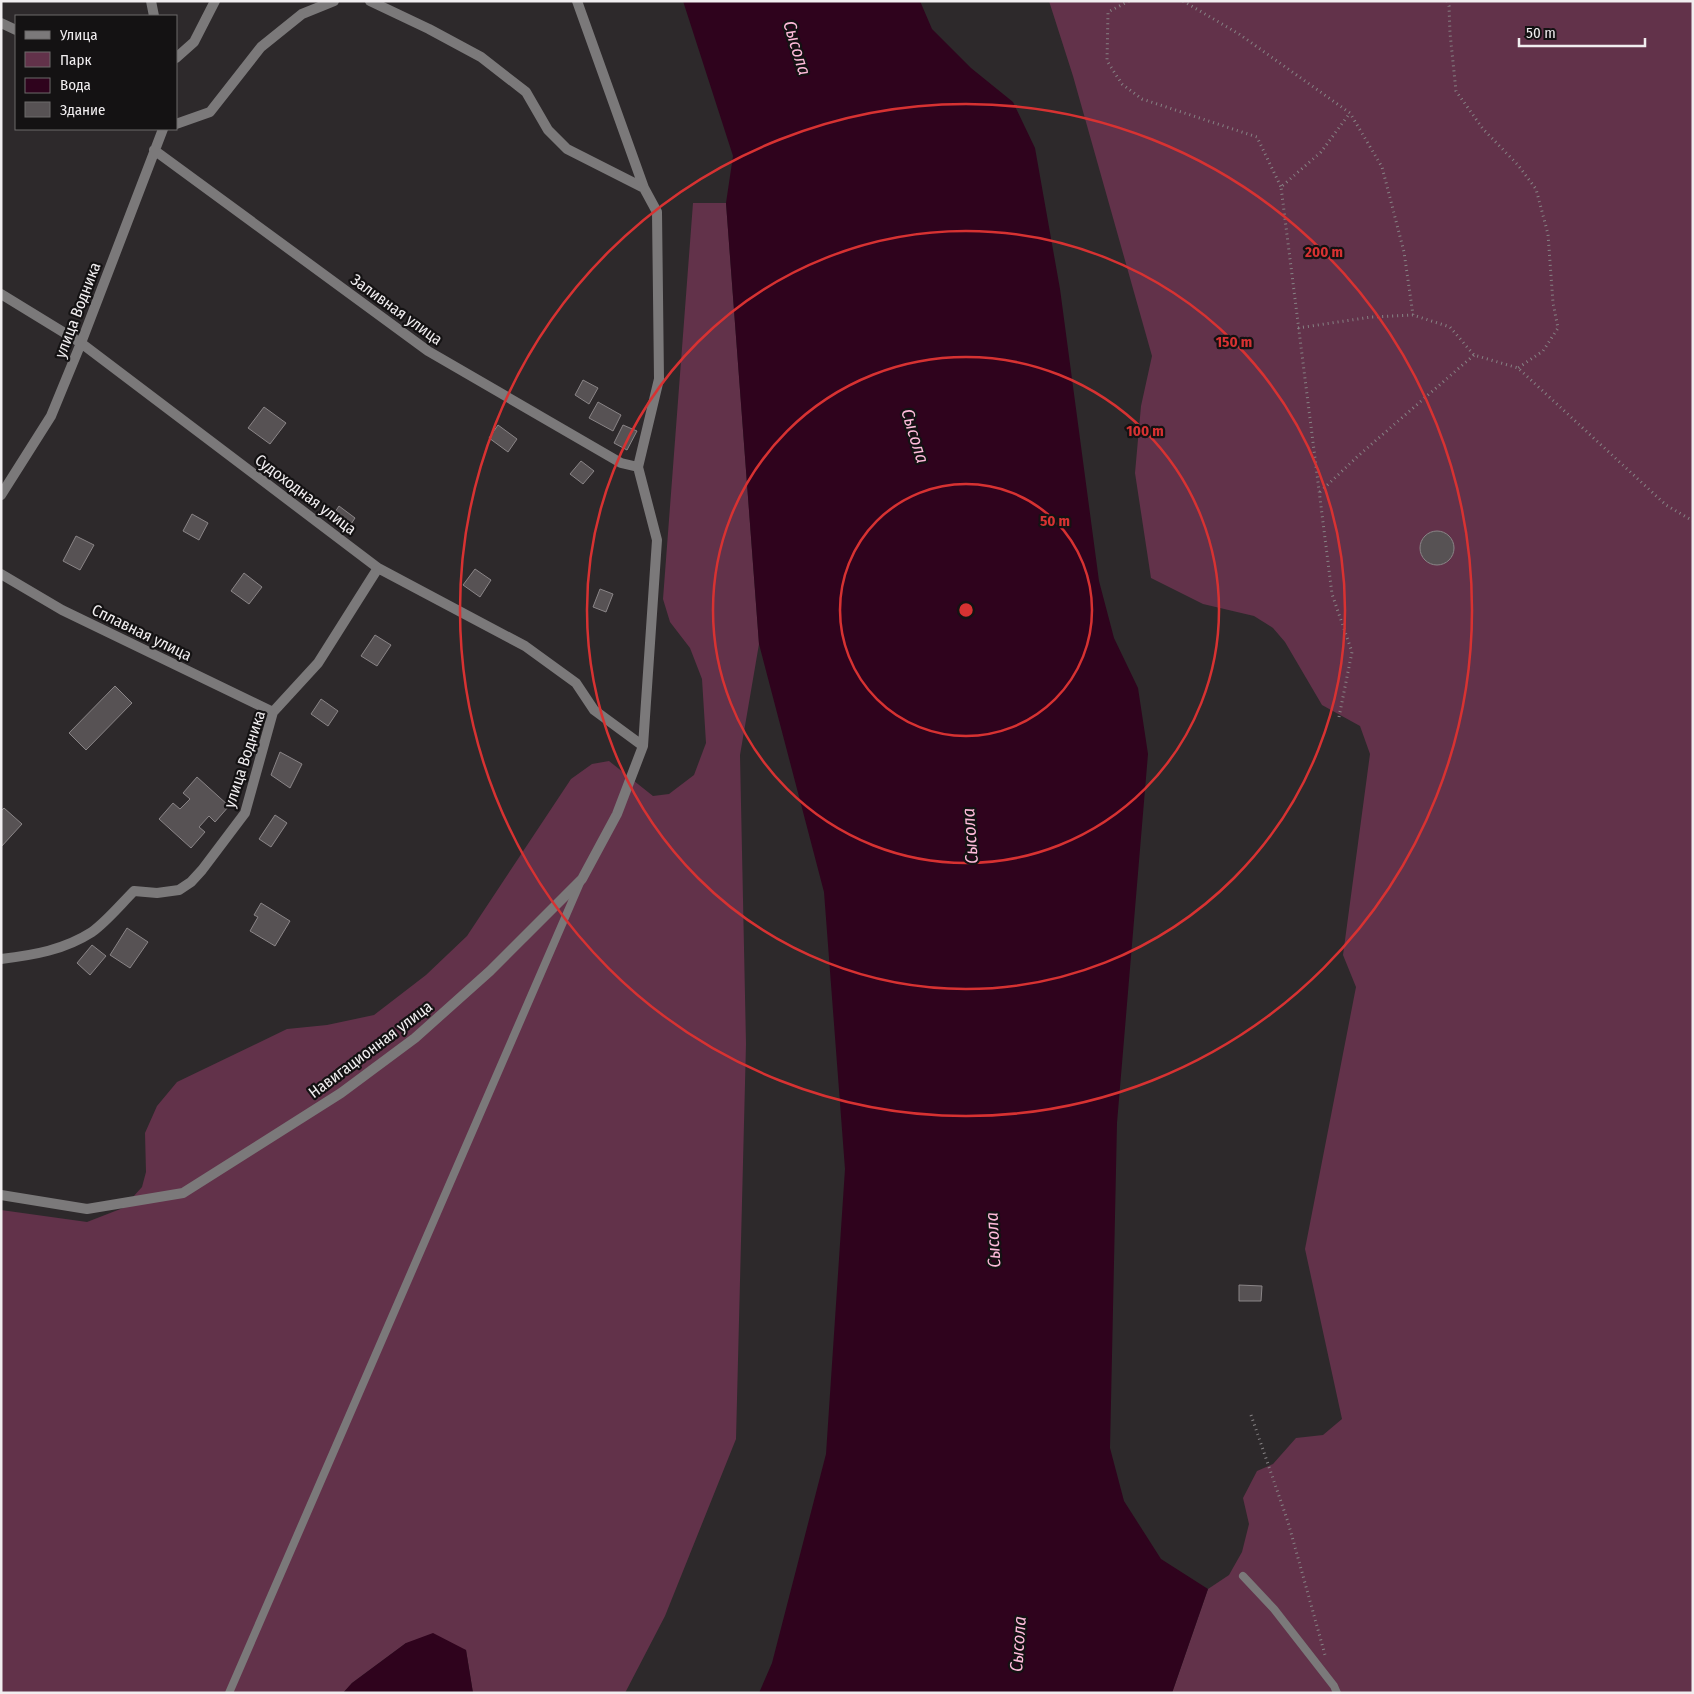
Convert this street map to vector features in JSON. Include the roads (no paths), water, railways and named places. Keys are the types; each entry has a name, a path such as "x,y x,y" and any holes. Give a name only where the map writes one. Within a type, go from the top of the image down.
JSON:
{"street":[{"path":"151,1 154,15"},
{"path":"178,56 194,42 215,1"},
{"path":"178,123 210,112 261,47 302,14 334,1"},
{"path":"370,1 429,29 481,57 526,92 548,130 567,148 644,188"},
{"path":"577,1 644,188 657,212 659,379 638,467"},
{"path":"1,23 15,30"},
{"name":"улица Водника","path":"1,495 50,416 81,343 163,130"},
{"name":"Заливная улица","path":"154,150 428,351 621,463 638,467"},
{"name":"Судоходная улица","path":"1,294 81,343 378,568 525,646 576,683 594,710 643,746"},
{"name":"Навигационная улица","path":"1,1195 87,1209 183,1193 341,1093 415,1038 490,971 582,879 617,814 643,746 657,540 638,467"},
{"name":"улица Водника","path":"1,959 39,954 67,946 94,931 134,892 157,894 179,890 191,882 245,813 273,712 318,663 378,568"},
{"name":"Сплавная улица","path":"1,574 62,610 273,712"}],"lane":[{"path":"229,1693 582,879"},
{"path":"1243,1576 1274,1609 1334,1686 1337,1693"}],"water":[{"name":"Сысола","path":"683,1 920,1 932,29 971,68 1013,102 1035,148 1060,289 1099,581 1114,638 1138,688 1148,754 1117,1123 1110,1448 1124,1501 1161,1559 1208,1589 1172,1693 759,1693 772,1663 826,1454 845,1169 824,892 759,644 726,203 733,156"},
{"path":"433,1633 466,1650 473,1693 343,1693 352,1683 406,1643"}]}
